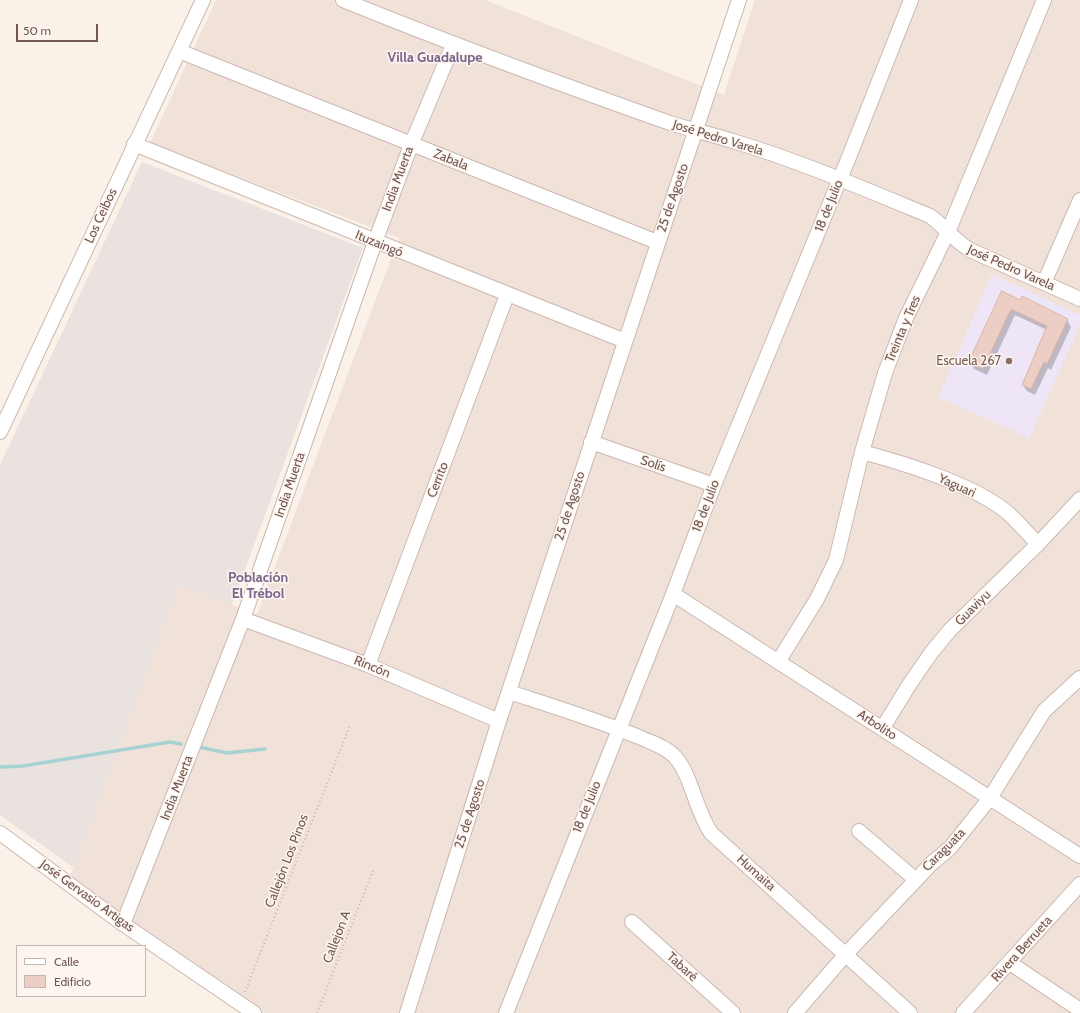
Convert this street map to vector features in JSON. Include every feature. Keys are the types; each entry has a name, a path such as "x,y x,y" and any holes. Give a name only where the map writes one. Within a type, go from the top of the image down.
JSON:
{"street":[{"name":"Los Ceibos","path":"0,432 134,144 203,0"},
{"name":"José Pedro Varela","path":"343,0 453,45 620,106 697,131 737,142 930,216 958,243 970,250 1080,299"},
{"name":"25 de Agosto","path":"407,1013 499,721 657,242 697,131 739,0"},
{"name":"18 de Julio","path":"506,1013 673,594 714,485 911,0"},
{"name":"Treinta y Tres","path":"778,662 818,599 836,560 862,452 885,373 906,318 948,232 1044,0"},
{"name":"India Muerta","path":"124,924 243,618 375,242 411,145 453,45"},
{"name":"Zabala","path":"179,51 411,145 657,242"},
{"name":"Ituzaingó","path":"134,144 375,242 625,341"},
{"path":"1044,283 1080,200"},
{"name":"Cerrito","path":"368,665 508,295"},
{"name":"Solís","path":"591,442 714,485"},
{"name":"Yaguari","path":"862,452 903,463 966,489 1008,513 1038,544"},
{"name":"Guaviyu","path":"882,729 931,653 950,630 1038,544 1080,499"},
{"name":"Arbolito","path":"673,594 1080,856"},
{"name":"Rincón","path":"243,618 368,665 499,721"},
{"name":"Caraguata","path":"795,1013 846,954 932,863 950,848 990,798 1044,711 1080,678"},
{"path":"509,692 618,729"},
{"name":"Humaita","path":"618,729 664,748 676,758 685,774 702,820 711,833 910,1013"},
{"path":"859,831 916,880"},
{"name":"José Gervasio Artigas","path":"0,832 124,924 254,1013"},
{"name":"Rivera Berrueta","path":"963,1013 1080,884"},
{"name":"Tabaré","path":"632,922 733,1013"},
{"path":"1010,962 1080,1010"}],"path":[{"name":"Callejón Los Pinos","path":"241,1004 350,725"},
{"name":"Callejon A","path":"317,1013 374,868"}],"shaded area":[{"path":"216,0 485,0 724,95 755,0 1080,0 1080,1013 240,1013 64,888 74,868 179,585 257,614 399,238 150,143"},
{"path":"142,162 363,248 232,605 179,585 74,868 0,815 0,465"},
{"name":"Escuela 267","path":"992,274 1080,315 1080,325 1029,438 938,397"}],"building":[{"path":"1002,291 1020,300 1022,296 1068,319 1047,364 1044,362 1031,389 1022,385 1047,326 1011,309 983,369 969,362"}],"waterway":[{"path":"0,767 23,766 170,742 181,744"},
{"path":"199,747 227,753 265,749"}],"place":[{"name":"Escuela 267","path":"1009,361"}],"district":[{"name":"Villa Guadalupe","path":"435,58"},
{"name":"Población El Trébol","path":"258,586"}]}
